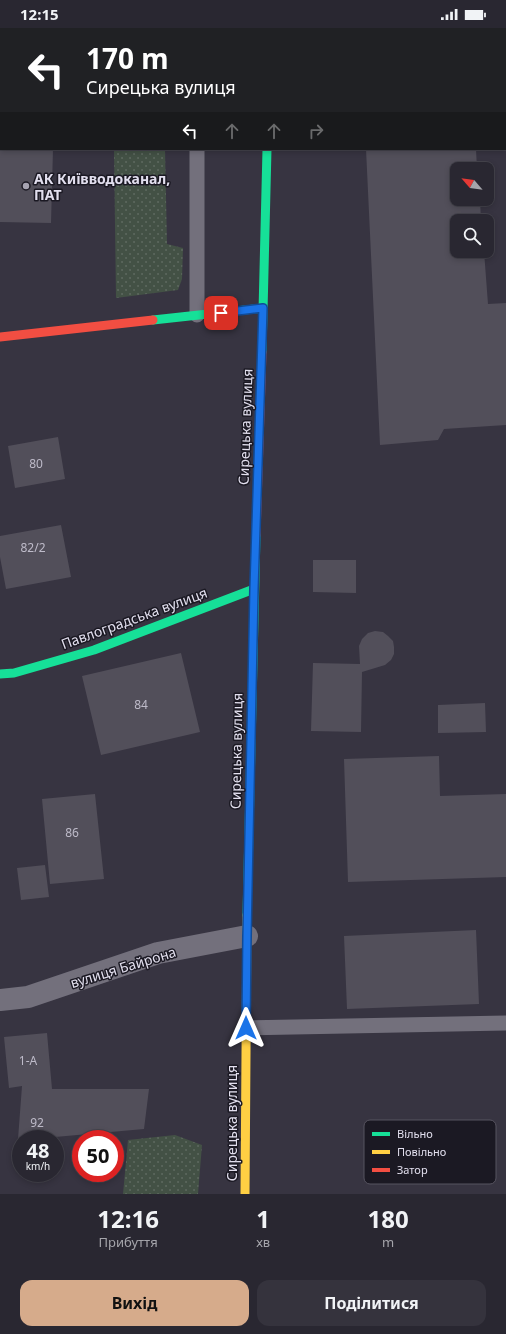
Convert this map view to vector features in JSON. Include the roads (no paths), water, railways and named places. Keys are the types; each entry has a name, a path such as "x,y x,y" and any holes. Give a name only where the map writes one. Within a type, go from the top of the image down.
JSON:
{"main road":[{"name":"Сирецька вулиця","path":"245,1194 247,936 254,589 267,150"},
{"path":"0,337 263,308"},
{"name":"Павлоградська вулиця","path":"0,674 14,673 94,650 254,589"}],"street":[{"name":"вулиця Байрона","path":"0,1000 28,997 158,953 247,936"}],"lane":[{"path":"197,315 198,150"},
{"path":"246,1028 506,1023"}],"place":[{"name":"АК Київводоканал, ПАТ","path":"26,186"}]}
